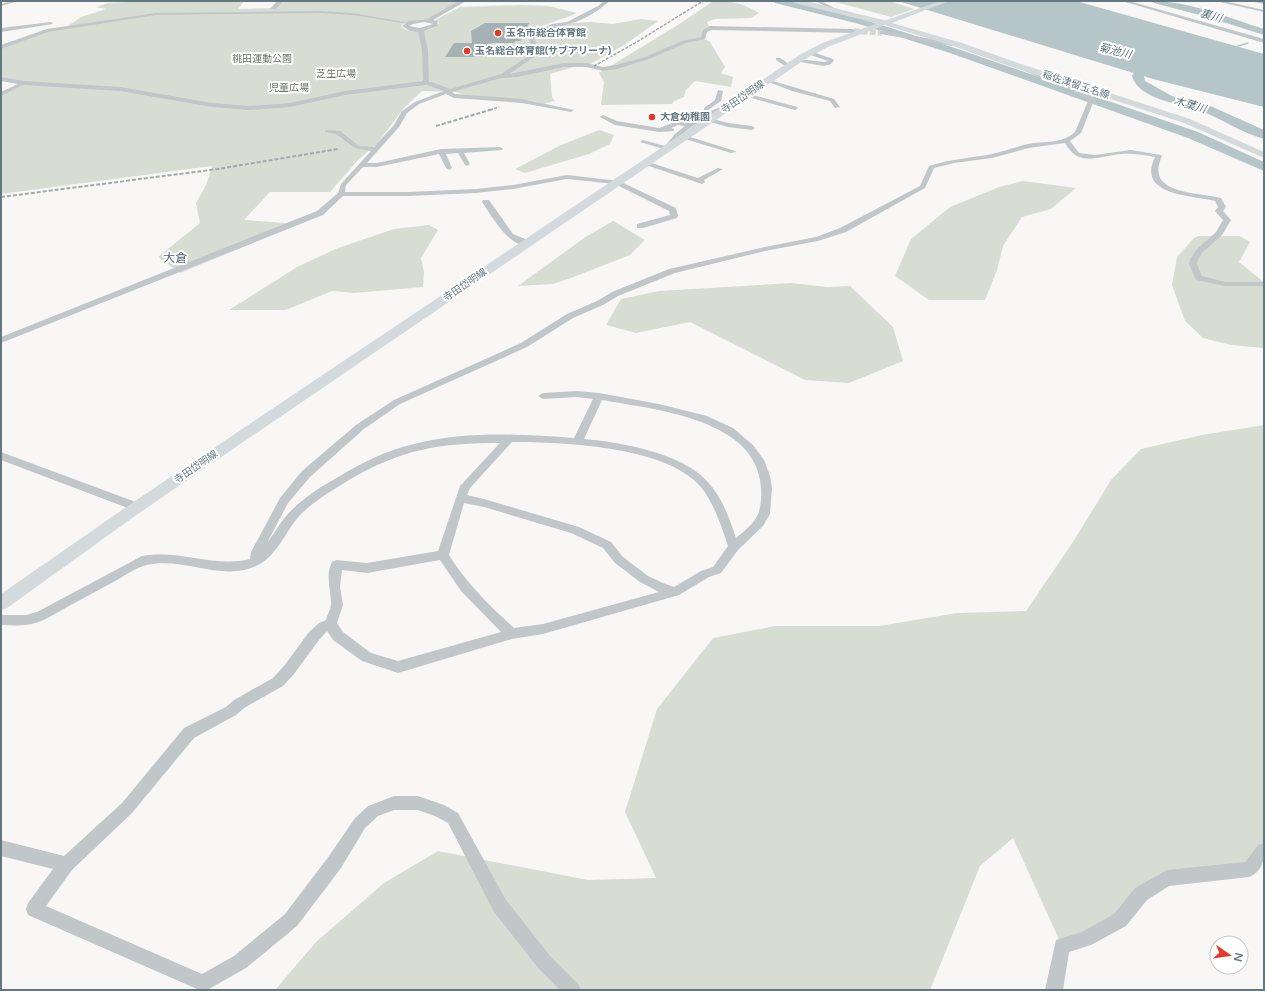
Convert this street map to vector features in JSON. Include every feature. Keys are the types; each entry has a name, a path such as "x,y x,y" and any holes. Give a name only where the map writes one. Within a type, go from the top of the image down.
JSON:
{"main road":[{"path":"797,1 836,10 880,24"},
{"name":"寺田岱明線","path":"1,602 138,507 646,163 683,134 734,104 793,63 825,45 946,1"},
{"name":"稲佐津留玉名線","path":"880,24 959,45 1015,65 1187,121 1264,155"}],"street":[{"path":"1,5 17,1"},
{"path":"274,8 280,1"},
{"path":"429,20 463,1"},
{"path":"502,76 532,56 536,49 530,39 542,30 554,25 568,23 600,7 607,1"},
{"path":"817,1 836,10"},
{"path":"1124,1 1264,41"},
{"path":"1217,1 1264,11"},
{"path":"1257,1 1264,3"},
{"path":"1,46 47,31 84,24 169,14 319,12 353,14 408,22 429,20 435,22 436,25 421,30 406,27 408,22"},
{"path":"1,30 56,23"},
{"path":"6,36 22,28"},
{"path":"2,340 320,213 341,194 343,185 397,126 404,112 409,107 448,92 502,76 517,75 564,65 586,65 603,69 617,67 647,58 684,42 703,38 705,31 710,28 853,31"},
{"path":"421,30 425,50 426,83"},
{"path":"882,33 959,45"},
{"path":"778,59 793,63 824,64 829,63 831,60 810,53"},
{"path":"255,561 256,552 284,501 306,474 360,427 397,402 524,346 570,316 600,303 615,294 672,272 765,249 818,239 842,230 923,187 932,167 947,161 995,155 1034,144 1067,141 1073,138 1078,133 1092,98 1015,65"},
{"path":"1,79 24,83 120,89 212,105 249,108 279,107 346,93 430,83 454,96 522,101 571,110"},
{"path":"768,80 794,90 832,100 837,107"},
{"path":"1,94 24,83"},
{"path":"1,85 13,88"},
{"path":"683,134 687,124 718,101 720,91"},
{"path":"746,95 795,108"},
{"path":"668,129 666,128 674,123 687,124 734,104"},
{"path":"602,117 615,123 660,130 668,129 733,152"},
{"path":"709,120 728,125 752,128"},
{"path":"327,131 334,131 344,136 357,147 376,149"},
{"path":"1067,141 1073,152 1077,155 1096,157 1121,152 1146,153 1159,156 1154,171 1157,180 1171,191 1218,200 1222,208 1219,211 1227,220 1219,233 1199,252 1194,260 1193,264 1199,278 1225,284 1264,284"},
{"path":"643,142 667,148"},
{"path":"361,166 378,165 441,151 500,149"},
{"path":"441,151 449,168"},
{"path":"460,151 467,164"},
{"path":"646,163 700,181 720,169"},
{"path":"341,194 408,194 482,191 567,177 617,182 673,210 674,216 640,226"},
{"path":"486,202 510,236 527,243"},
{"path":"331,623 338,636 367,657 398,667 512,634 550,627 675,592 705,574 717,570 734,547 759,524 764,514 767,488 765,476 759,460 749,447 729,430 707,419 660,407 599,396 577,394 543,396"},
{"path":"578,441 599,396"},
{"path":"509,439 465,486 443,554 450,568 469,593 512,634"},
{"path":"1,620 26,620 40,616 142,561 154,557 239,567 255,561 269,551 287,523 324,490 382,459 408,449 429,444 467,440 509,439 578,441 648,454 678,465 694,474 710,489 721,512 734,547"},
{"path":"1,456 138,507"},
{"path":"460,498 484,503 575,530 606,545 619,560 644,579 659,587 675,592"},
{"path":"443,554 367,568 336,565 334,587 337,606 331,623 323,627 314,636 289,670 278,682 240,704 231,711 189,733 127,808 66,864 34,910 69,922 140,957 203,983 240,962 291,920 335,862 360,823 373,811 394,803 418,803 439,810 453,818 500,906 545,963 572,990"},
{"path":"1,848 66,864"},
{"path":"1054,990 1062,946 1085,939 1120,920 1141,894 1167,878 1249,870 1264,852"}],"green space":[{"path":"147,1 244,1 238,9 276,8 283,1 463,1 430,19 417,20 408,23 389,20 404,23 401,26 409,31 423,31 436,27 439,23 435,20 460,7 521,5 549,6 577,13 543,26 531,33 526,38 531,44 531,39 542,30 568,23 592,22 613,24 641,19 658,21 626,44 585,67 574,67 550,74 552,97 555,101 543,104 534,101 466,95 455,92 422,91 404,108 377,144 359,159 330,192 270,192 244,220 299,224 180,273 158,257 200,223 196,203 206,185 212,166 1,194 1,94 23,83 1,80 1,47 34,34 65,28 81,17 106,9 96,7 108,3"},
{"path":"713,1 737,3 759,13 751,18 715,19 707,22 710,28 703,38 710,42 725,67 721,73 733,77 731,87 695,81 686,90 684,97 674,101 672,104 601,105 604,82 599,73 681,23"},
{"path":"832,1 890,1 914,9 891,17"},
{"path":"599,130 614,135 610,144 589,154 525,173 515,169 561,145"},
{"path":"1023,181 1076,188 1051,209 1022,217 1003,246 997,270 985,300 929,300 895,276 911,239 950,207 999,187"},
{"path":"613,221 645,240 630,255 553,284 518,286 584,238"},
{"path":"429,225 438,230 421,258 424,272 423,287 354,293 332,291 286,310 229,310 297,267 338,248 394,229"},
{"path":"1198,236 1240,236 1250,242 1239,262 1264,282 1264,348 1231,345 1203,338 1185,321 1172,285 1177,257 1194,238"},
{"path":"791,283 827,287 850,286 893,327 903,361 849,383 805,380 690,322 636,333 606,325 621,299 659,291"},
{"path":"1264,425 1264,851 1249,869 1167,878 1120,920 1062,946 1013,838 980,866 930,990 275,990 316,942 384,883 438,851 588,880 656,878 625,812 657,709 713,638 775,626 879,626 957,613 1026,611 1073,542 1111,480 1141,449 1202,435"}],"water":[{"name":"菊池川","path":"898,1 1076,1 1264,54 1264,107 1153,79"}],"building":[{"name":"玉名市総合体育館","path":"485,23 529,23 521,41 515,41 514,43 492,43 489,45 483,57 445,57 454,43 472,43 471,31"}],"waterway":[{"path":"778,1 862,22 954,51 1193,135 1264,167"},
{"path":"788,1 798,4"},
{"name":"裏川","path":"1157,1 1210,15 1264,32"},
{"path":"1238,46 1248,43"},
{"name":"木葉川","path":"1147,61 1138,76 1140,83 1168,99 1202,107 1264,135"}],"tunnel":[{"path":"854,31 882,33"}],"railway":[{"path":"594,66 635,43 703,1"},
{"path":"493,109 499,107"},
{"path":"436,126 493,109"},
{"path":"1,197 218,169 338,149"}],"place":[{"name":"玉名市総合体育館","path":"498,33"},
{"name":"玉名総合体育館(サブアリーナ)","path":"467,51"},
{"name":"大倉幼稚園","path":"652,117"}],"district":[{"name":"大倉","path":"175,258"}],"park label":[{"name":"桃田運動公園","path":"262,59"},
{"name":"芝生広場","path":"336,74"},
{"name":"児童広場","path":"289,88"}]}
